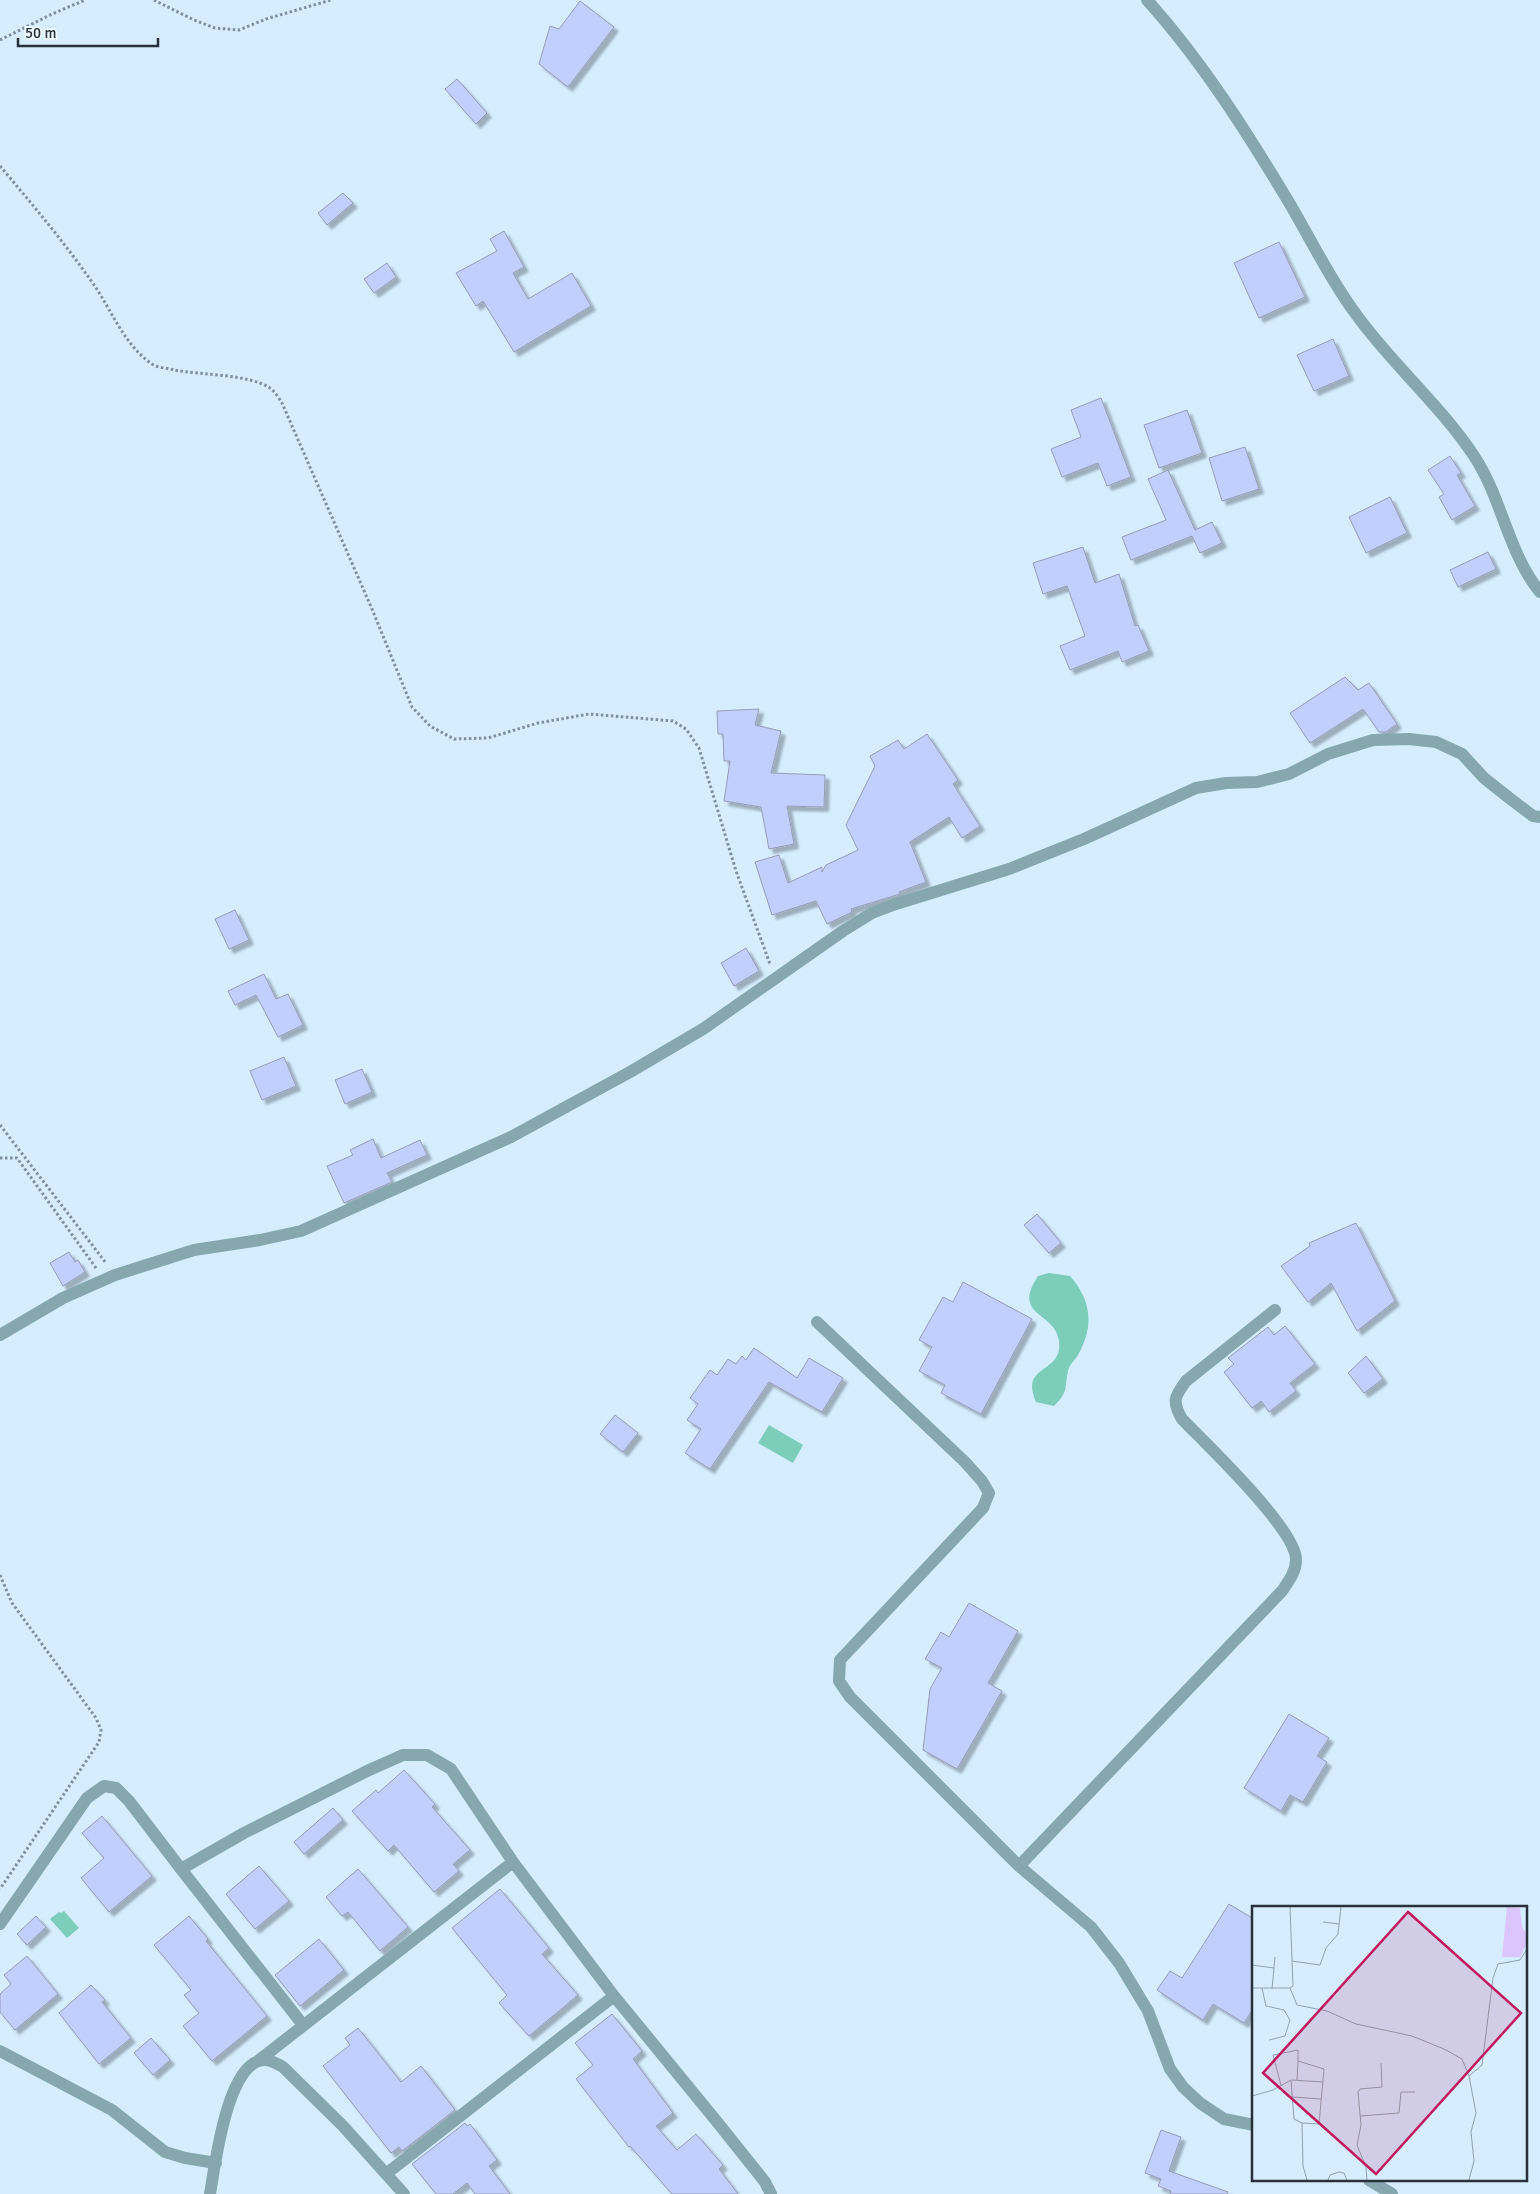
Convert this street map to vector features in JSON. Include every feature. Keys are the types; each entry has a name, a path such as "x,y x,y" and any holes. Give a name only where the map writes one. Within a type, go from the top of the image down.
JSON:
{"street":[{"path":"1147,0 1195,57 1288,202 1358,317 1457,432 1488,478 1518,555 1540,592"},
{"path":"0,1334 63,1298 110,1277 194,1250 260,1240 301,1231 511,1138 703,1030 843,931 872,913 1009,870 1084,839 1196,788 1226,783 1258,782 1289,774 1328,754 1373,740 1409,738 1436,742 1462,754 1484,778 1508,798 1533,816 1540,818"},
{"path":"1019,1866 1282,1591 1292,1577 1296,1561 1293,1544 1273,1516 1182,1419 1175,1406 1176,1393 1186,1381 1275,1310"},
{"path":"817,1322 965,1462 982,1481 988,1493 983,1508 840,1660 839,1681 850,1697 1019,1866 1091,1927 1120,1963 1148,2011 1170,2069 1183,2087 1200,2103 1224,2119 1252,2125"},
{"path":"181,1869 252,1828 367,1771 403,1755 427,1755 452,1769 513,1862 614,1996 753,2167 771,2194"},
{"path":"0,1924 88,1798 104,1786 116,1788 129,1801 303,2025"},
{"path":"210,2194 227,2111 234,2088 248,2068 513,1862"},
{"path":"386,2174 614,1996"},
{"path":"0,2052 112,2110 165,2152 185,2158 216,2163"},
{"path":"258,2062 273,2062 283,2067 343,2126 404,2194"},
{"path":"1372,2182 1392,2194"}],"path":[{"path":"0,40 85,0"},
{"path":"154,0 215,28 239,30 331,0"},
{"path":"0,166 67,246 99,291 129,342 142,357 155,366 182,372 244,378 260,382 272,390 286,412 372,609 412,707 430,726 454,739 488,738 538,722 589,714 673,720 686,728 699,748 736,872 775,979"},
{"path":"0,1125 110,1277"},
{"path":"0,1158 17,1158 110,1277"},
{"path":"0,1575 12,1603 96,1718 101,1730 99,1742 0,1889"}],"shaded area":[{"path":"1049,1273 1070,1276 1083,1295 1088,1314 1087,1334 1078,1355 1069,1369 1064,1393 1054,1406 1036,1402 1032,1390 1033,1381 1037,1375 1055,1359 1058,1352 1059,1341 1056,1331 1037,1313 1029,1299 1031,1289 1038,1276"},
{"path":"769,1425 803,1445 793,1463 758,1443"},
{"path":"64,1911 79,1928 67,1938 50,1919 59,1912"}],"building":[{"path":"580,1 614,27 568,87 539,64 550,26 559,29"},
{"path":"457,79 487,113 476,124 445,89"},
{"path":"343,193 353,203 327,225 318,213"},
{"path":"504,231 524,267 513,273 528,299 572,273 591,306 514,352 483,301 476,306 456,273 497,251 490,239"},
{"path":"1279,242 1305,297 1259,318 1234,263"},
{"path":"387,263 396,277 374,293 364,279"},
{"path":"1333,339 1349,376 1314,391 1297,355"},
{"path":"1101,398 1131,477 1107,486 1098,463 1062,477 1051,449 1081,437 1071,410"},
{"path":"1187,410 1202,453 1159,468 1144,425"},
{"path":"1245,447 1259,489 1222,501 1209,458"},
{"path":"1450,456 1461,473 1457,475 1475,506 1452,520 1439,497 1444,494 1428,470"},
{"path":"1168,470 1195,530 1212,522 1222,543 1200,553 1192,536 1131,560 1122,537 1166,520 1148,479"},
{"path":"1390,497 1407,533 1366,553 1349,517"},
{"path":"1083,547 1095,583 1119,574 1135,626 1138,625 1149,651 1122,662 1118,651 1070,670 1060,646 1085,636 1067,586 1043,594 1033,563"},
{"path":"1488,552 1496,569 1458,587 1450,570"},
{"path":"1345,677 1358,690 1369,683 1397,724 1386,732 1379,732 1363,709 1310,743 1290,713"},
{"path":"759,709 755,725 781,731 771,773 825,775 824,807 787,806 794,844 769,849 761,807 724,801 730,761 724,761 723,734 718,734 717,711"},
{"path":"927,734 958,780 953,784 980,826 962,838 949,817 910,842 926,882 899,892 900,894 851,909 852,912 827,924 816,901 772,915 755,862 779,855 788,883 822,867 822,872 826,865 858,850 846,825 875,766 870,756 898,740 904,749"},
{"path":"235,910 249,940 229,949 215,919"},
{"path":"746,948 759,971 734,986 721,963"},
{"path":"264,974 276,999 288,994 303,1025 278,1037 256,995 235,1005 228,991"},
{"path":"284,1057 296,1086 262,1100 250,1071"},
{"path":"362,1069 372,1092 345,1104 335,1080"},
{"path":"373,1139 381,1158 420,1140 427,1155 387,1173 392,1182 344,1203 327,1166 353,1155 350,1150"},
{"path":"1037,1214 1061,1243 1049,1253 1024,1225"},
{"path":"1356,1223 1395,1301 1357,1331 1331,1283 1308,1302 1281,1266 1310,1246 1309,1243"},
{"path":"69,1252 75,1262 78,1260 85,1272 63,1286 50,1263"},
{"path":"963,1282 1032,1319 981,1414 941,1393 945,1385 919,1371 932,1347 919,1340 943,1297 953,1302"},
{"path":"1285,1326 1315,1364 1290,1383 1296,1391 1269,1412 1261,1401 1252,1408 1224,1372 1234,1364 1228,1358 1268,1327 1274,1335"},
{"path":"754,1348 797,1378 809,1358 843,1378 822,1412 769,1382 710,1469 685,1453 701,1429 687,1420 698,1404 690,1398 710,1370 717,1375 728,1359 736,1364 742,1356 746,1360"},
{"path":"1366,1356 1383,1379 1364,1393 1348,1373"},
{"path":"615,1415 638,1433 623,1452 600,1434"},
{"path":"969,1603 1018,1631 988,1683 1002,1691 957,1769 923,1750 930,1689 942,1668 925,1659 941,1632 949,1637"},
{"path":"1289,1714 1329,1738 1317,1756 1327,1762 1303,1802 1290,1795 1281,1811 1244,1788"},
{"path":"404,1770 435,1804 432,1807 470,1850 453,1864 459,1871 434,1892 394,1845 388,1851 352,1811 376,1790 378,1793"},
{"path":"333,1808 343,1820 304,1854 294,1842"},
{"path":"102,1816 152,1876 109,1912 81,1878 104,1858 82,1833"},
{"path":"259,1866 289,1901 255,1929 226,1894"},
{"path":"358,1869 408,1927 380,1951 348,1912 342,1916 326,1897"},
{"path":"500,1889 549,1948 542,1954 578,1995 529,2036 499,2003 507,1995 452,1928"},
{"path":"1229,1904 1252,1918 1252,2010 1244,2023 1213,2004 1203,2020 1157,1990 1170,1971 1182,1978"},
{"path":"36,1916 46,1927 27,1945 17,1934"},
{"path":"189,1916 208,1939 206,1941 267,2016 212,2061 183,2026 199,2013 184,1995 191,1990 154,1945"},
{"path":"319,1939 344,1970 300,2006 275,1975"},
{"path":"27,1956 58,1994 15,2030 0,2012 0,1994 11,1984 4,1975"},
{"path":"91,1985 105,2000 102,2002 131,2038 99,2064 59,2013"},
{"path":"612,2014 642,2051 633,2059 673,2113 656,2126 677,2150 696,2134 723,2165 719,2169 738,2194 672,2194 629,2147 576,2079 593,2065 575,2043"},
{"path":"358,2028 401,2082 421,2066 455,2110 402,2151 399,2147 391,2153 323,2066 350,2045 345,2038"},
{"path":"151,2038 170,2060 153,2075 134,2053"},
{"path":"465,2123 467,2126 470,2124 497,2160 489,2166 510,2194 475,2194 467,2183 453,2194 436,2194 412,2164"},
{"path":"1161,2130 1181,2137 1169,2171 1228,2192 1227,2194 1170,2194 1171,2191 1158,2186 1161,2179 1145,2173"}]}
